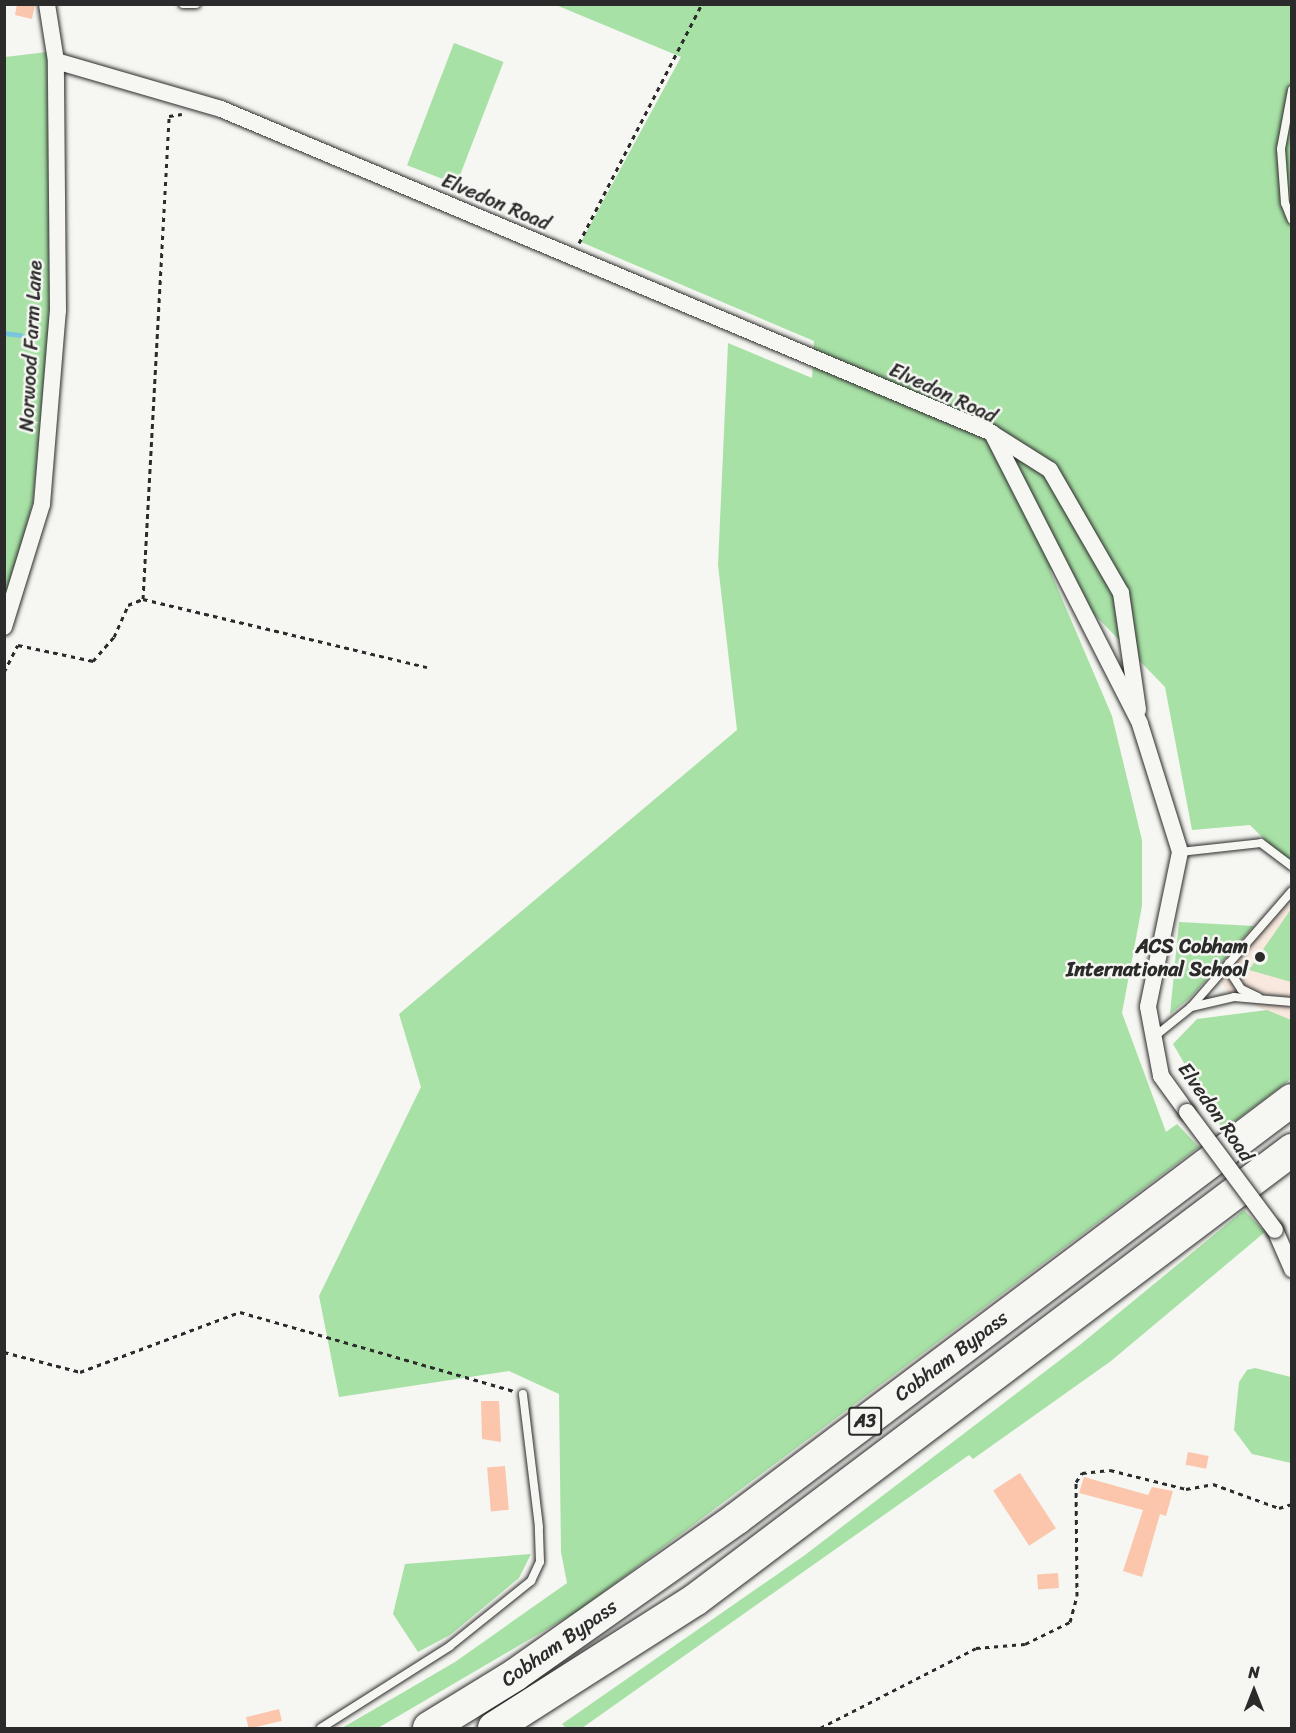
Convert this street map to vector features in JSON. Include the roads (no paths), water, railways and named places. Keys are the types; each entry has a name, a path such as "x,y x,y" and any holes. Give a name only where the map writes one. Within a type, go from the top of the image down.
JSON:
{"highway":[{"name":"Cobham Bypass","path":"429,1728 515,1675 736,1519 1292,1100"},
{"name":"Cobham Bypass","path":"494,1728 695,1600 1292,1150"}],"street":[{"name":"Norwood Farm Lane","path":"4,627 43,493 58,311 56,61 50,7"},
{"name":"Elvedon Road","path":"56,61 221,109 992,434 1140,724 1180,852 1148,1007 1161,1076 1275,1230 1292,1269"},
{"path":"992,434 1050,470 1121,593 1140,724"}],"lane":[{"path":"183,4 196,4"},
{"path":"1292,90 1281,149 1285,204 1292,220"},
{"path":"1180,852 1261,843 1292,866"},
{"path":"1154,1037 1191,1007 1292,891"},
{"path":"1229,963 1241,989 1263,1000"},
{"path":"1191,1007 1234,998 1292,1002"},
{"path":"321,1728 450,1646 531,1581 540,1562 539,1527 523,1394"}],"waterway":[{"path":"4,333 21,335"}],"place":[{"name":"ACS Cobham International School","path":"1260,957"}]}
